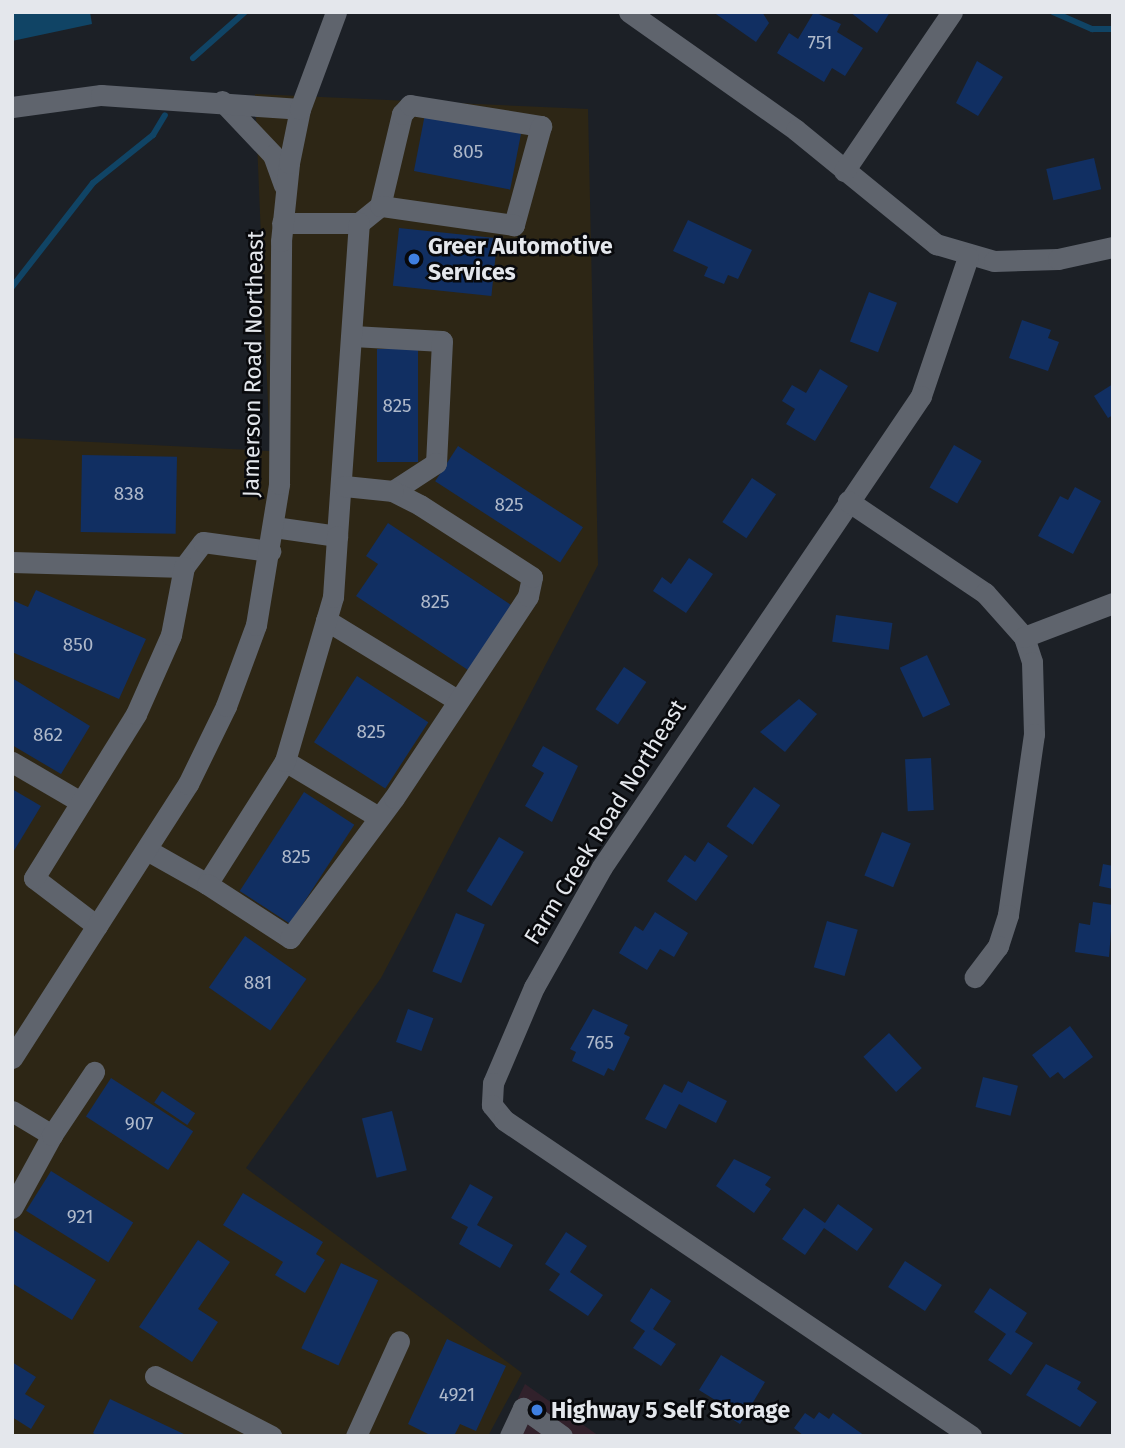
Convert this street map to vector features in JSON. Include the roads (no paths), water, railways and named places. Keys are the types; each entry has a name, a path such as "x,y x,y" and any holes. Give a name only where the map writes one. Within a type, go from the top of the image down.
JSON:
{"street":[{"name":"Jamerson Road Northeast","path":"12,1058 147,850 226,706 256,625 274,527 282,223 286,188 300,109 336,12"},
{"path":"629,12 844,171 907,225 968,257 1046,260 1113,247"},
{"path":"844,171 952,12"},
{"path":"12,107 101,96 222,101 300,109"},
{"path":"222,101 273,155 286,188"},
{"path":"282,223 359,223 380,206 402,114 410,105 541,126 514,225 380,206"},
{"path":"206,884 285,761 326,620 344,486 359,223"},
{"name":"Farm Creek Road Northeast","path":"968,257 921,396 580,903 534,987 493,1083 492,1105 504,1120 971,1436"},
{"path":"353,336 442,341 436,463 393,491"},
{"path":"147,850 290,938 375,815 394,798 528,596 532,577 393,491 344,486"},
{"path":"848,501 985,593 1024,637 1037,705 1015,863 998,946 975,977"},
{"path":"274,527 337,536"},
{"path":"97,926 34,878 79,801 136,715 171,635 184,567 204,542 270,551"},
{"path":"12,562 184,567"},
{"path":"1024,637 1113,603"},
{"path":"326,620 457,700"},
{"path":"285,761 375,815"},
{"path":"12,762 79,801"},
{"path":"12,1208 52,1135 94,1072"},
{"path":"12,1111 52,1135"},
{"path":"356,1436 398,1341"},
{"path":"155,1376 271,1436"},
{"path":"510,1436 523,1408 562,1436"}],"water":[{"path":"12,12 90,12 92,24 12,41"}],"waterway":[{"path":"193,58 245,12"},
{"path":"1053,12 1092,29 1113,29"},
{"path":"12,287 93,183 153,135 165,115"}],"place":[{"name":"Greer Automotive Services","path":"414,259"},
{"name":"Highway 5 Self Storage","path":"537,1410"}]}
